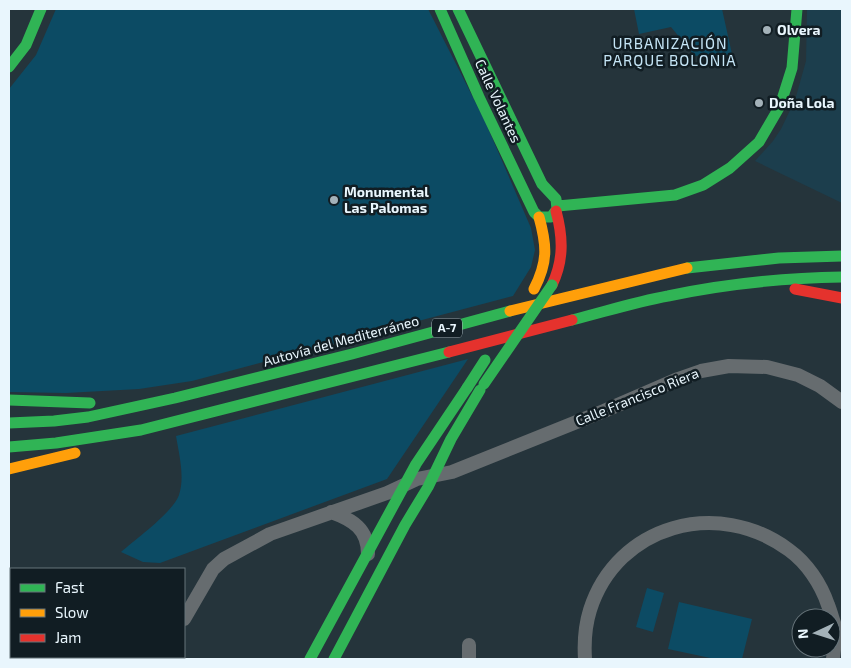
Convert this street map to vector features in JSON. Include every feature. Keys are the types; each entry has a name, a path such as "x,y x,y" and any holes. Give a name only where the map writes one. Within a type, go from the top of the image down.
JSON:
{"main road":[{"path":"9,67 26,45 41,9"},
{"name":"Calle Volantes","path":"440,9 479,97 532,205"},
{"name":"Calle Volantes","path":"458,9 534,168 542,184 550,194"},
{"path":"539,217 551,217 557,209 675,195 703,185 730,168 759,142 780,106 792,68 797,9"},
{"path":"310,659 416,464 543,274 547,258 546,243 539,217 534,212 532,205 538,195 542,193 550,194 556,199 559,222 562,260 558,274 460,422 334,659"},
{"path":"738,262 788,247"},
{"name":"Autovía del Mediterráneo","path":"9,423 88,417 175,398 352,354 487,317 675,271 738,262 842,256"},
{"name":"A-7","path":"9,447 56,443 141,430 667,296 753,282 791,278 842,277"},
{"path":"753,282 842,298"},
{"path":"9,400 83,404 175,398"},
{"path":"9,469 113,444 141,430"}],"street":[{"name":"Calle Francisco Riera","path":"185,617 213,569 224,559 270,534 387,493 406,484 452,472 678,378 701,371 729,366 767,367 798,375 820,386 842,402"},
{"path":"432,476 432,453 452,421 451,411"},
{"path":"416,464 432,476"},
{"path":"331,512 345,517 362,530 368,543 368,555"},
{"path":"584,659 586,627 590,611 613,567 625,555 652,536 682,525 715,522 748,528 763,534 791,552 813,576 822,590 829,608"},
{"path":"468,659 469,645"}],"shaded area":[{"path":"56,9 428,9 484,119 531,228 535,250 531,267 513,296 192,381 139,389 66,393 9,392 9,89 36,55"},
{"path":"634,9 722,9 732,54 704,60 702,55 695,56 671,27 639,34"},
{"path":"807,9 842,9 842,203 755,161 781,129 795,100 806,61"},
{"path":"468,359 387,479 160,563 143,562 121,552 162,517 179,495 181,473 176,436"},
{"path":"647,588 664,593 653,632 636,627"},
{"path":"679,602 752,619 742,659 715,659 668,649"}],"traffic: fast":[{"path":"9,67 26,45 41,9"},
{"path":"440,9 479,97 534,212 539,217 551,217 557,209 556,199 542,184 458,9"},
{"path":"558,206 675,195 703,185 730,168 759,142 780,106 792,68 797,9"},
{"path":"687,268 779,258 842,256"},
{"path":"572,320 644,301 711,288 776,280 842,277"},
{"path":"484,384 552,285"},
{"path":"9,423 88,417 175,398 352,354 510,311"},
{"path":"9,447 56,443 141,430 449,352"},
{"path":"467,388 485,360"},
{"path":"310,659 416,464 467,388"},
{"path":"334,659 405,525 428,487 451,439 480,390"},
{"path":"9,400 90,403"}],"traffic: slow":[{"path":"534,289 542,270 545,254 544,237 539,217"},
{"path":"510,311 687,268"},
{"path":"9,469 75,453"}],"traffic: jam":[{"path":"552,285 559,267 561,248 556,211"},
{"path":"795,289 842,298"},
{"path":"449,352 572,320"}],"place":[{"name":"Olvera","path":"767,30"},
{"name":"Doña Lola","path":"759,103"},
{"name":"Monumental Las Palomas","path":"334,200"}],"district":[{"name":"URBANIZACIÓN PARQUE BOLONIA","path":"670,52"}]}
